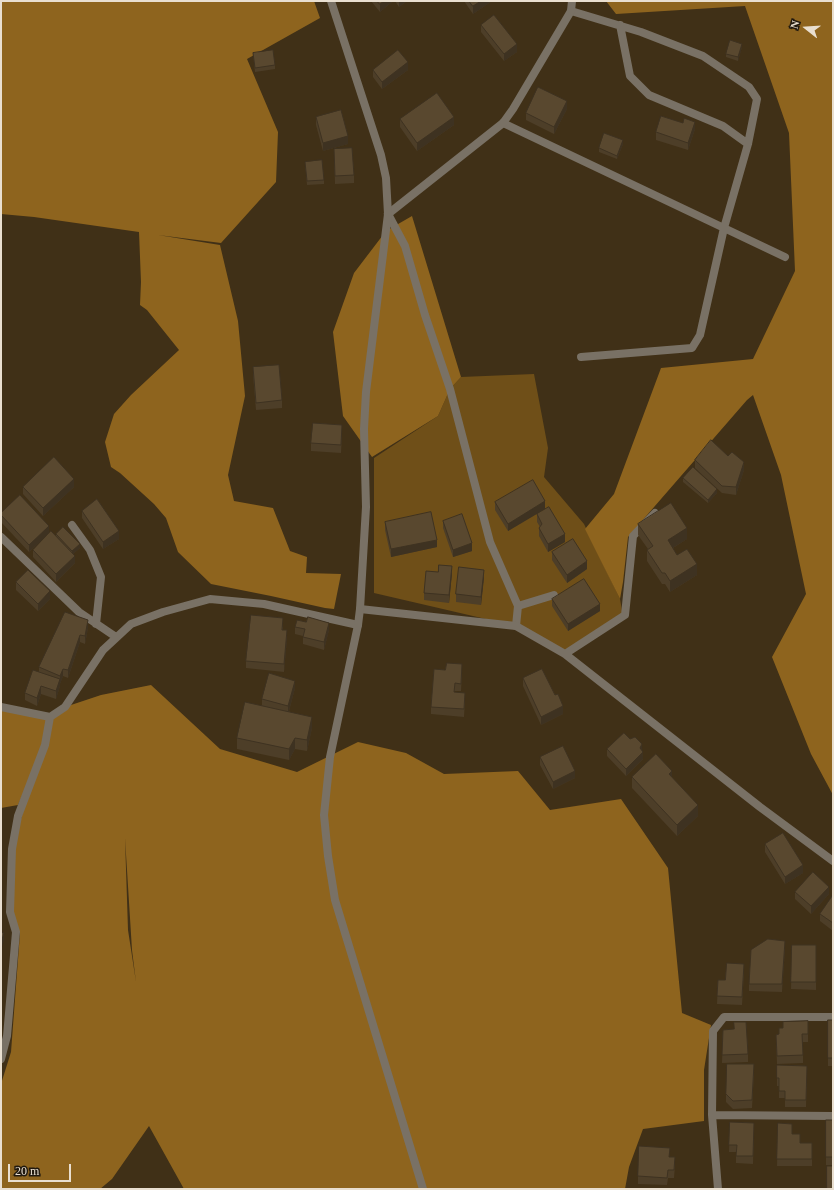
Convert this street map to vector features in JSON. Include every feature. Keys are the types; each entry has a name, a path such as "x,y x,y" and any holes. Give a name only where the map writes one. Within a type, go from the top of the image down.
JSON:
{"street":[{"path":"331,1 381,155 386,178 388,214 366,392 364,428 366,507 360,609 358,625 330,757 324,815 328,856 335,900 423,1189"},
{"path":"388,214 503,123 513,109 571,11 572,1"},
{"path":"571,11 641,32 703,56 750,86 757,99 748,144 724,228 700,335 692,348 581,357"},
{"path":"620,25 630,76 649,95 723,126 748,144"},
{"path":"503,123 785,257"},
{"path":"388,214 406,246 425,314 450,390 490,542 518,606 516,626"},
{"path":"565,654 625,615 633,536 655,513"},
{"path":"72,525 90,550 101,577 96,624"},
{"path":"1,537 79,612 116,637"},
{"path":"518,606 554,595"},
{"path":"1,707 50,717 65,707 102,650 131,624 163,612 210,599 264,604 358,625"},
{"path":"360,609 516,626 565,654 833,861"},
{"path":"1,1059 7,1036 16,932 10,912 12,849 18,816 45,745 50,717"},
{"path":"718,1189 712,1115 713,1031 724,1017 833,1017"},
{"path":"712,1115 833,1116"}],"shaded area":[{"path":"1,1 314,1 320,18 247,59 278,132 276,182 221,243 158,235 220,245 238,321 245,396 228,475 234,501 273,508 290,551 307,557 306,573 341,574 334,609 211,584 178,552 166,518 154,504 120,473 111,467 105,442 114,414 131,395 179,350 147,310 140,305 141,282 139,232 34,217 1,214"},
{"path":"606,1 833,1 833,795 811,754 772,657 806,594 781,475 753,395 628,537 620,599 585,529 614,494 661,368 753,359 795,271 789,133 745,6 616,14"},
{"path":"412,216 461,377 450,389 438,416 372,457 343,416 333,332 354,273 386,231"},
{"path":"534,374 548,448 544,477 584,524 620,599 623,616 569,652 516,626 374,593 374,458 438,416 450,389 461,377"},
{"path":"151,685 220,749 297,772 358,742 406,753 444,774 518,771 550,810 621,799 668,868 682,1013 711,1025 704,1070 704,1121 643,1129 629,1167 625,1189 184,1189 149,1126 112,1179 100,1189 1,1189 1,1084 11,1052 20,933 9,918 12,849 50,721 65,707 101,695","holes":["125,838 132,950 136,982 128,930"]},
{"path":"1,709 48,718 45,745 18,805 1,808"}],"building":[{"path":"377,1 384,1 380,4"},
{"path":"469,1 481,1 473,6"},
{"path":"494,15 517,44 504,54 481,25"},
{"path":"730,40 742,44 738,57 726,54"},
{"path":"273,50 275,65 255,68 253,53"},
{"path":"398,50 408,62 382,82 373,70"},
{"path":"538,87 567,101 554,127 526,113"},
{"path":"437,93 454,117 417,143 400,119"},
{"path":"341,110 348,136 323,143 316,117"},
{"path":"661,116 683,123 684,118 695,122 688,143 656,132"},
{"path":"604,133 623,140 617,156 599,148"},
{"path":"352,148 354,175 335,176 334,149"},
{"path":"322,160 324,180 307,181 305,162"},
{"path":"279,365 282,400 256,403 253,367"},
{"path":"313,423 342,425 341,445 311,443"},
{"path":"711,440 728,456 732,452 744,462 736,487 722,486 695,460"},
{"path":"54,457 74,479 43,508 23,487"},
{"path":"693,467 717,489 708,500 683,478"},
{"path":"533,480 545,501 508,524 495,502"},
{"path":"20,495 49,526 29,545 1,515 1,513"},
{"path":"97,499 119,531 103,542 82,511"},
{"path":"671,503 687,528 668,540 677,555 687,549 697,564 670,581 665,573 662,573 647,550 653,546 638,524"},
{"path":"549,507 565,534 548,544 539,528 542,524 537,514"},
{"path":"431,512 437,540 391,549 385,522"},
{"path":"462,514 472,543 453,550 443,521"},
{"path":"63,527 80,544 72,551 56,534"},
{"path":"51,531 75,556 56,574 33,550"},
{"path":"573,539 587,561 567,575 552,552"},
{"path":"439,565 452,566 449,595 424,593 426,571 438,572"},
{"path":"459,567 484,570 481,597 456,594"},
{"path":"28,570 50,591 38,604 16,582"},
{"path":"584,579 600,604 568,624 552,599"},
{"path":"65,612 88,620 85,636 80,635 68,670 63,669 60,676 39,667"},
{"path":"251,615 283,618 282,630 287,630 284,664 246,661"},
{"path":"308,617 329,623 324,642 303,637 305,629 295,627 297,620 306,622"},
{"path":"447,663 462,664 461,684 455,683 454,692 465,693 464,709 431,707 434,669 445,670"},
{"path":"542,669 555,695 558,694 563,706 541,717 523,678"},
{"path":"33,670 60,679 56,691 41,686 37,698 25,693"},
{"path":"269,673 295,681 288,706 262,699"},
{"path":"245,702 312,717 307,740 295,738 289,749 237,738"},
{"path":"624,733 630,739 635,737 642,744 640,748 643,752 626,769 607,749"},
{"path":"563,746 575,771 553,782 540,757"},
{"path":"656,754 672,771 669,774 698,805 677,825 632,777"},
{"path":"783,833 803,865 785,877 765,844"},
{"path":"813,872 829,887 811,906 795,892"},
{"path":"833,895 833,923 820,914"},
{"path":"1,932 4,933 1,943"},
{"path":"768,939 785,941 782,984 749,984 751,950"},
{"path":"792,945 816,945 816,982 791,982"},
{"path":"727,963 744,964 742,997 717,996 718,980 725,980"},
{"path":"828,1020 833,1020 833,1058 828,1058"},
{"path":"808,1021 808,1034 802,1034 803,1055 777,1056 776,1035 779,1034 779,1028 783,1028 783,1022"},
{"path":"734,1022 746,1022 748,1054 722,1055 723,1030 734,1029"},
{"path":"727,1064 754,1064 752,1100 733,1101 726,1094"},
{"path":"777,1065 807,1066 806,1100 785,1100 785,1091 779,1091"},
{"path":"826,1120 833,1120 833,1157 826,1157"},
{"path":"730,1122 754,1123 753,1156 736,1156 737,1145 729,1145"},
{"path":"778,1123 792,1124 792,1134 800,1134 800,1143 812,1143 812,1159 777,1159"},
{"path":"639,1146 670,1148 669,1157 675,1157 674,1170 668,1170 667,1178 638,1176"},
{"path":"827,1166 833,1166 833,1189 827,1189"}]}
